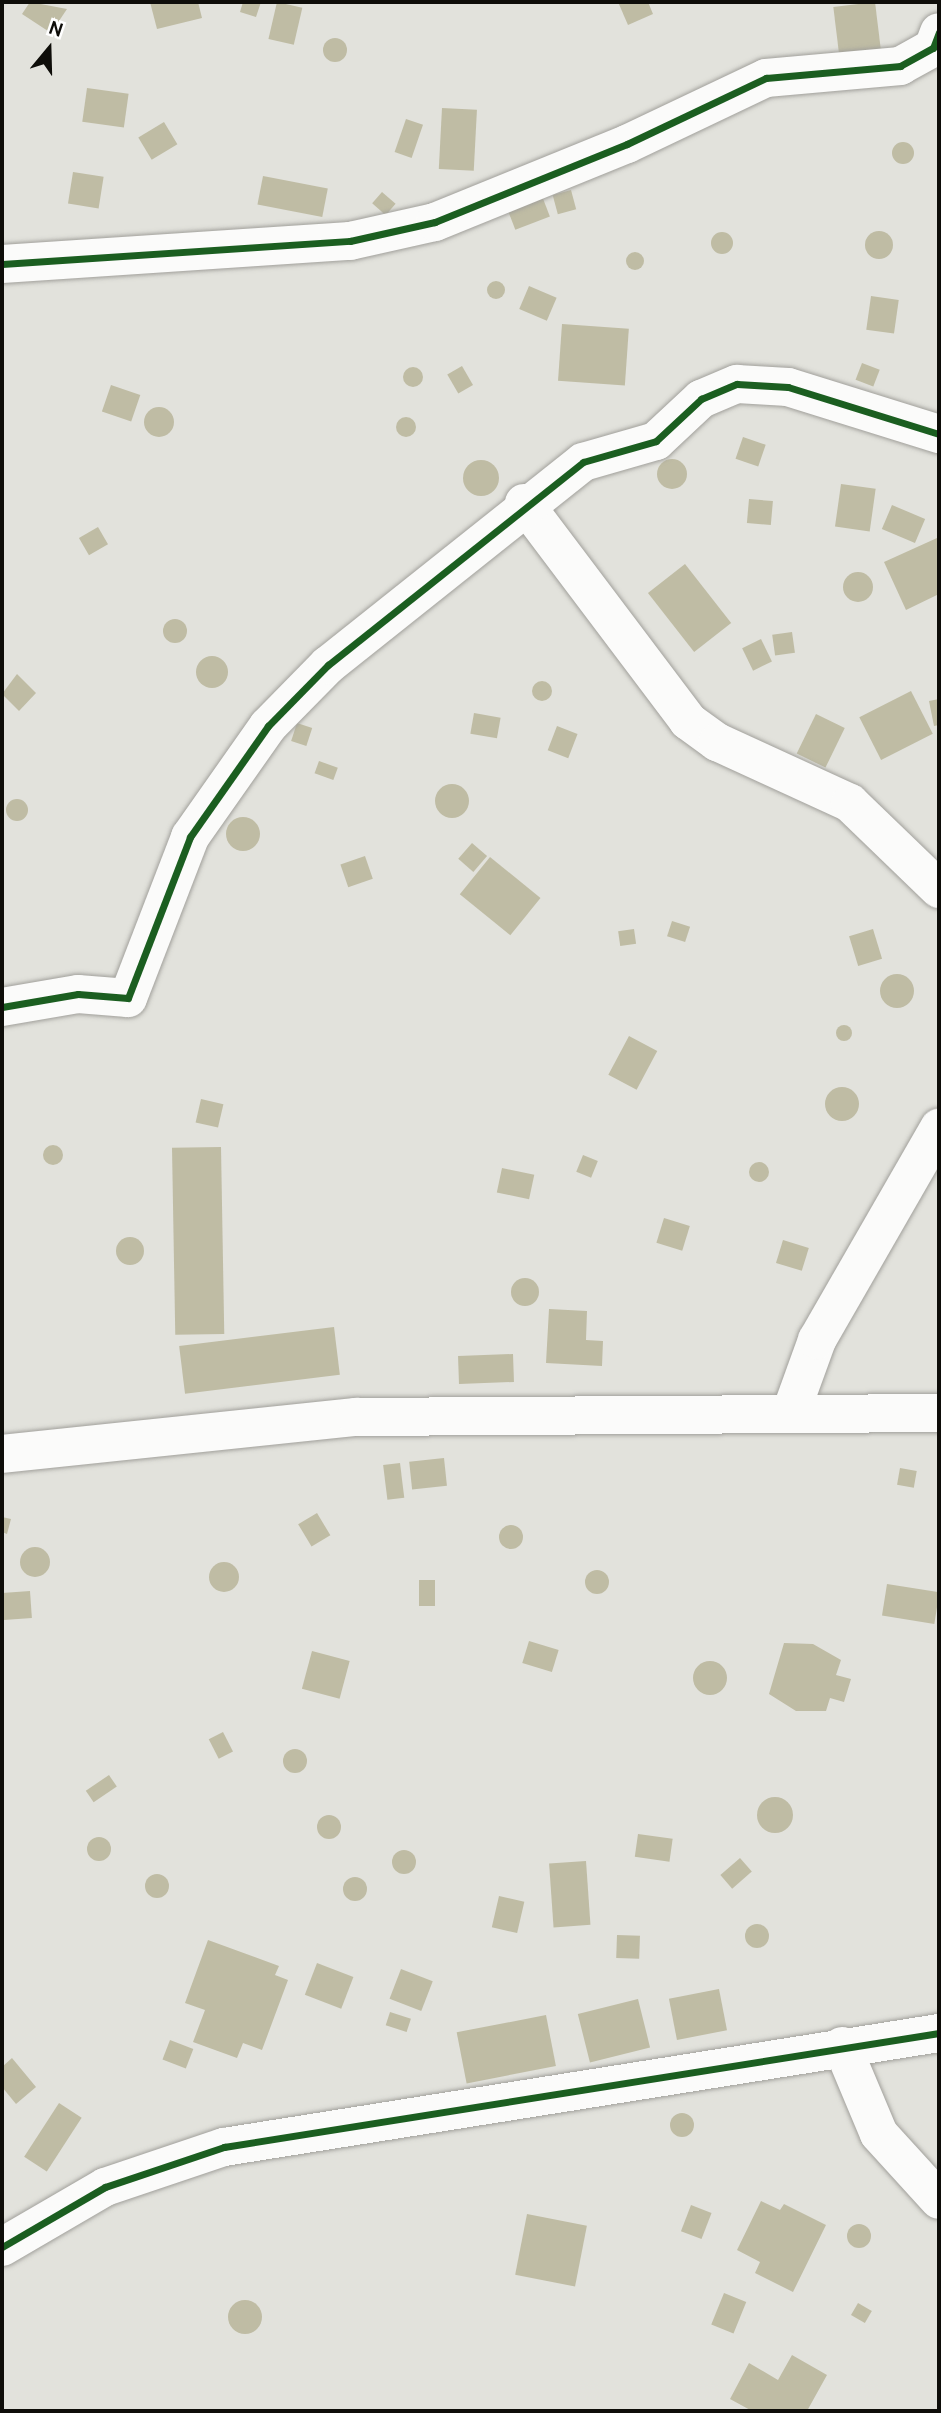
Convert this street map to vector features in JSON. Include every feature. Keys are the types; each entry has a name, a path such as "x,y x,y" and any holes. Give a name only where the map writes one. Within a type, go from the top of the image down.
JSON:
{"street":[{"path":"2,264 350,241 435,222 627,144 766,78 900,66 933,48 939,32"},
{"path":"2,1007 78,994 128,998 190,837 268,726 328,665 524,503 583,462 656,441 701,399 737,384 788,387 939,434"},
{"path":"524,503 688,721 717,742 850,803 939,889"},
{"path":"792,1412 817,1340 939,1128"},
{"path":"2,1454 356,1417 939,1413"},
{"path":"2,2246 105,2187 224,2147 519,2105 842,2046 939,2033"},
{"path":"842,2046 879,2134 939,2200"}],"building":[{"path":"30,2 67,9 51,33 22,14"},
{"path":"150,2 198,2 202,18 157,29"},
{"path":"243,2 261,2 256,17 240,12"},
{"path":"277,2 302,8 294,45 268,39"},
{"path":"618,2 648,2 653,14 628,25"},
{"path":"875,2 881,50 839,55 833,7"},
{"path":"335,38 343,42 347,50 343,58 335,62 327,58 323,50 327,42"},
{"path":"87,88 129,94 124,128 82,122"},
{"path":"442,108 477,110 474,171 439,169"},
{"path":"406,119 423,125 412,158 395,152"},
{"path":"164,122 177,144 152,160 138,137"},
{"path":"903,142 911,145 914,153 911,161 903,164 895,161 892,153 895,145"},
{"path":"73,172 104,177 99,208 68,204"},
{"path":"263,176 328,189 322,217 257,204"},
{"path":"571,190 576,209 558,214 553,195"},
{"path":"382,192 396,204 386,215 372,203"},
{"path":"542,196 550,217 515,230 507,209"},
{"path":"879,231 889,235 893,245 889,255 879,259 869,255 865,245 869,235"},
{"path":"722,232 730,235 733,243 730,251 722,254 714,251 711,243 714,235"},
{"path":"631,252 639,252 644,261 642,268 631,270 626,265 626,257"},
{"path":"492,281 500,281 505,290 503,297 492,299 487,294 487,286"},
{"path":"529,286 557,298 547,321 519,309"},
{"path":"871,296 899,300 894,334 866,330"},
{"path":"562,324 629,329 625,386 558,381"},
{"path":"862,363 880,370 873,387 856,380"},
{"path":"462,366 473,385 458,394 447,374"},
{"path":"413,367 420,370 423,377 420,384 413,387 406,384 403,377 406,370"},
{"path":"111,385 140,395 131,422 102,411"},
{"path":"159,407 170,411 174,422 170,433 159,437 148,433 144,422 148,411"},
{"path":"406,417 413,420 416,427 413,434 406,437 399,434 396,427 399,420"},
{"path":"743,437 766,445 758,467 736,459"},
{"path":"672,459 683,463 687,474 683,485 672,489 661,485 657,474 661,463"},
{"path":"481,460 494,465 499,478 494,491 481,496 468,491 463,478 468,465"},
{"path":"841,484 876,489 870,531 835,527"},
{"path":"749,499 773,501 771,525 747,523"},
{"path":"892,505 925,519 915,543 882,529"},
{"path":"98,527 108,544 89,555 79,538"},
{"path":"937,538 939,594 906,610 884,562"},
{"path":"685,564 731,623 694,652 648,593"},
{"path":"858,572 864,573 872,581 872,593 864,601 858,602 852,601 844,593 843,587 844,581 852,573"},
{"path":"175,619 184,622 187,631 184,640 175,643 166,640 163,631 166,622"},
{"path":"792,632 795,653 775,656 772,635"},
{"path":"761,639 772,661 753,671 742,648"},
{"path":"212,656 223,661 228,672 223,683 212,688 201,683 196,672 201,661"},
{"path":"17,674 36,693 19,711 2,694"},
{"path":"542,681 549,684 552,691 549,698 542,701 535,698 532,691 535,684"},
{"path":"911,691 933,734 881,760 859,717"},
{"path":"939,699 939,725 934,726 929,701"},
{"path":"474,713 501,718 497,738 470,734"},
{"path":"816,714 845,728 825,768 797,754"},
{"path":"297,723 312,728 306,746 291,741"},
{"path":"557,726 578,734 568,758 548,750"},
{"path":"319,761 338,768 333,780 315,773"},
{"path":"452,784 464,789 469,801 464,813 452,818 440,813 435,801 440,789"},
{"path":"17,799 25,802 28,810 25,818 17,821 9,818 6,810 9,802"},
{"path":"243,817 255,822 260,834 255,846 243,851 231,846 226,834 231,822"},
{"path":"472,843 487,856 473,872 458,859"},
{"path":"365,856 373,879 348,887 340,864"},
{"path":"490,857 541,898 510,935 460,894"},
{"path":"672,921 690,927 685,942 667,936"},
{"path":"634,929 636,944 620,946 618,931"},
{"path":"873,929 882,959 858,966 849,936"},
{"path":"897,974 909,979 914,991 909,1003 897,1008 885,1003 880,991 885,979"},
{"path":"844,1025 850,1027 850,1039 844,1041 838,1039 836,1033 838,1027"},
{"path":"629,1036 657,1051 637,1090 608,1075"},
{"path":"842,1087 854,1092 859,1104 854,1116 842,1121 830,1116 825,1104 830,1092"},
{"path":"201,1099 223,1104 218,1128 196,1122"},
{"path":"53,1145 60,1148 63,1155 60,1162 53,1165 46,1162 43,1155 46,1148"},
{"path":"221,1147 224,1334 175,1335 172,1148"},
{"path":"583,1155 598,1161 591,1178 576,1172"},
{"path":"759,1162 766,1165 769,1172 766,1179 759,1182 752,1179 749,1172 752,1165"},
{"path":"502,1168 534,1175 529,1199 497,1192"},
{"path":"664,1218 690,1226 682,1251 656,1243"},
{"path":"130,1237 140,1241 144,1251 140,1261 130,1265 120,1261 116,1251 120,1241"},
{"path":"783,1240 809,1248 802,1271 776,1263"},
{"path":"525,1278 535,1282 539,1292 535,1302 525,1306 515,1302 511,1292 515,1282"},
{"path":"549,1309 587,1311 586,1340 603,1341 602,1366 546,1363"},
{"path":"334,1327 340,1375 185,1394 179,1346"},
{"path":"513,1354 514,1382 459,1384 458,1356"},
{"path":"444,1458 447,1486 412,1490 409,1462"},
{"path":"400,1463 404,1498 387,1500 383,1465"},
{"path":"900,1468 917,1471 914,1488 897,1485"},
{"path":"317,1513 330,1535 312,1547 298,1524"},
{"path":"2,1517 11,1519 7,1534 2,1532"},
{"path":"511,1525 520,1528 523,1537 520,1546 511,1549 502,1546 499,1537 502,1528"},
{"path":"35,1547 41,1548 49,1556 49,1568 41,1576 35,1577 29,1576 21,1568 20,1562 21,1556 29,1548"},
{"path":"224,1562 230,1563 238,1571 238,1583 230,1591 224,1592 218,1591 210,1583 209,1577 210,1571 218,1563"},
{"path":"597,1570 606,1573 609,1582 606,1591 597,1594 588,1591 585,1582 588,1573"},
{"path":"419,1580 435,1580 435,1606 419,1606"},
{"path":"887,1584 939,1592 934,1624 882,1616"},
{"path":"30,1591 32,1618 4,1620 2,1593"},
{"path":"529,1641 559,1650 552,1672 522,1663"},
{"path":"784,1643 813,1644 841,1660 836,1675 851,1679 844,1702 830,1698 826,1711 796,1711 769,1694"},
{"path":"312,1651 350,1661 340,1699 302,1689"},
{"path":"710,1661 722,1666 727,1678 722,1690 710,1695 698,1690 693,1678 698,1666"},
{"path":"223,1732 233,1752 219,1759 209,1739"},
{"path":"295,1749 304,1752 307,1761 304,1770 295,1773 286,1770 283,1761 286,1752"},
{"path":"109,1775 117,1787 94,1802 86,1791"},
{"path":"775,1797 787,1803 793,1815 787,1827 775,1833 763,1827 757,1815 763,1803"},
{"path":"329,1815 338,1818 341,1827 338,1836 329,1839 320,1836 317,1827 320,1818"},
{"path":"638,1834 673,1839 669,1862 635,1857"},
{"path":"99,1837 108,1840 111,1849 108,1858 99,1861 90,1858 87,1849 90,1840"},
{"path":"404,1850 413,1853 416,1862 413,1871 404,1874 395,1871 392,1862 395,1853"},
{"path":"740,1858 752,1872 732,1889 720,1875"},
{"path":"586,1861 590,1925 554,1927 549,1864"},
{"path":"157,1874 166,1877 169,1886 166,1895 157,1898 148,1895 145,1886 148,1877"},
{"path":"355,1877 364,1880 367,1889 364,1898 355,1901 346,1898 343,1889 346,1880"},
{"path":"499,1896 524,1902 517,1933 492,1927"},
{"path":"757,1924 766,1927 769,1936 766,1945 757,1948 748,1945 745,1936 748,1927"},
{"path":"617,1935 640,1936 639,1959 616,1958"},
{"path":"208,1940 279,1966 275,1975 288,1980 262,2050 243,2043 237,2058 193,2042 205,2010 185,2003"},
{"path":"317,1963 353,1977 341,2009 305,1995"},
{"path":"401,1969 433,1981 421,2011 390,1999"},
{"path":"719,1989 727,2030 677,2040 669,1999"},
{"path":"638,1999 650,2048 590,2063 578,2014"},
{"path":"390,2012 411,2019 407,2032 386,2025"},
{"path":"546,2015 556,2066 467,2083 457,2032"},
{"path":"170,2040 193,2049 186,2069 162,2060"},
{"path":"12,2058 36,2087 16,2104 2,2087 2,2067"},
{"path":"59,2103 82,2118 47,2171 24,2157"},
{"path":"682,2113 691,2116 694,2125 691,2134 682,2137 673,2134 670,2125 673,2116"},
{"path":"761,2201 780,2210 784,2204 826,2225 793,2292 755,2273 760,2262 737,2250"},
{"path":"691,2205 712,2213 702,2239 681,2231"},
{"path":"527,2214 587,2226 575,2287 515,2275"},
{"path":"859,2224 868,2227 871,2236 868,2245 859,2248 850,2245 847,2236 850,2227"},
{"path":"724,2293 746,2302 734,2334 711,2325"},
{"path":"245,2300 257,2305 262,2317 257,2329 245,2334 233,2329 228,2317 233,2305"},
{"path":"858,2303 872,2311 865,2323 851,2315"},
{"path":"792,2355 827,2375 807,2411 752,2411 730,2399 749,2363 778,2380"}],"cycle path":[{"path":"2,264 350,241 435,222 627,144 766,78 900,66 933,48 939,32"},
{"path":"2,1007 78,994 128,998 190,837 268,726 328,665 583,462 656,441 701,399 737,384 788,387 939,434"},
{"path":"2,2247 105,2187 224,2147 939,2033"}]}
